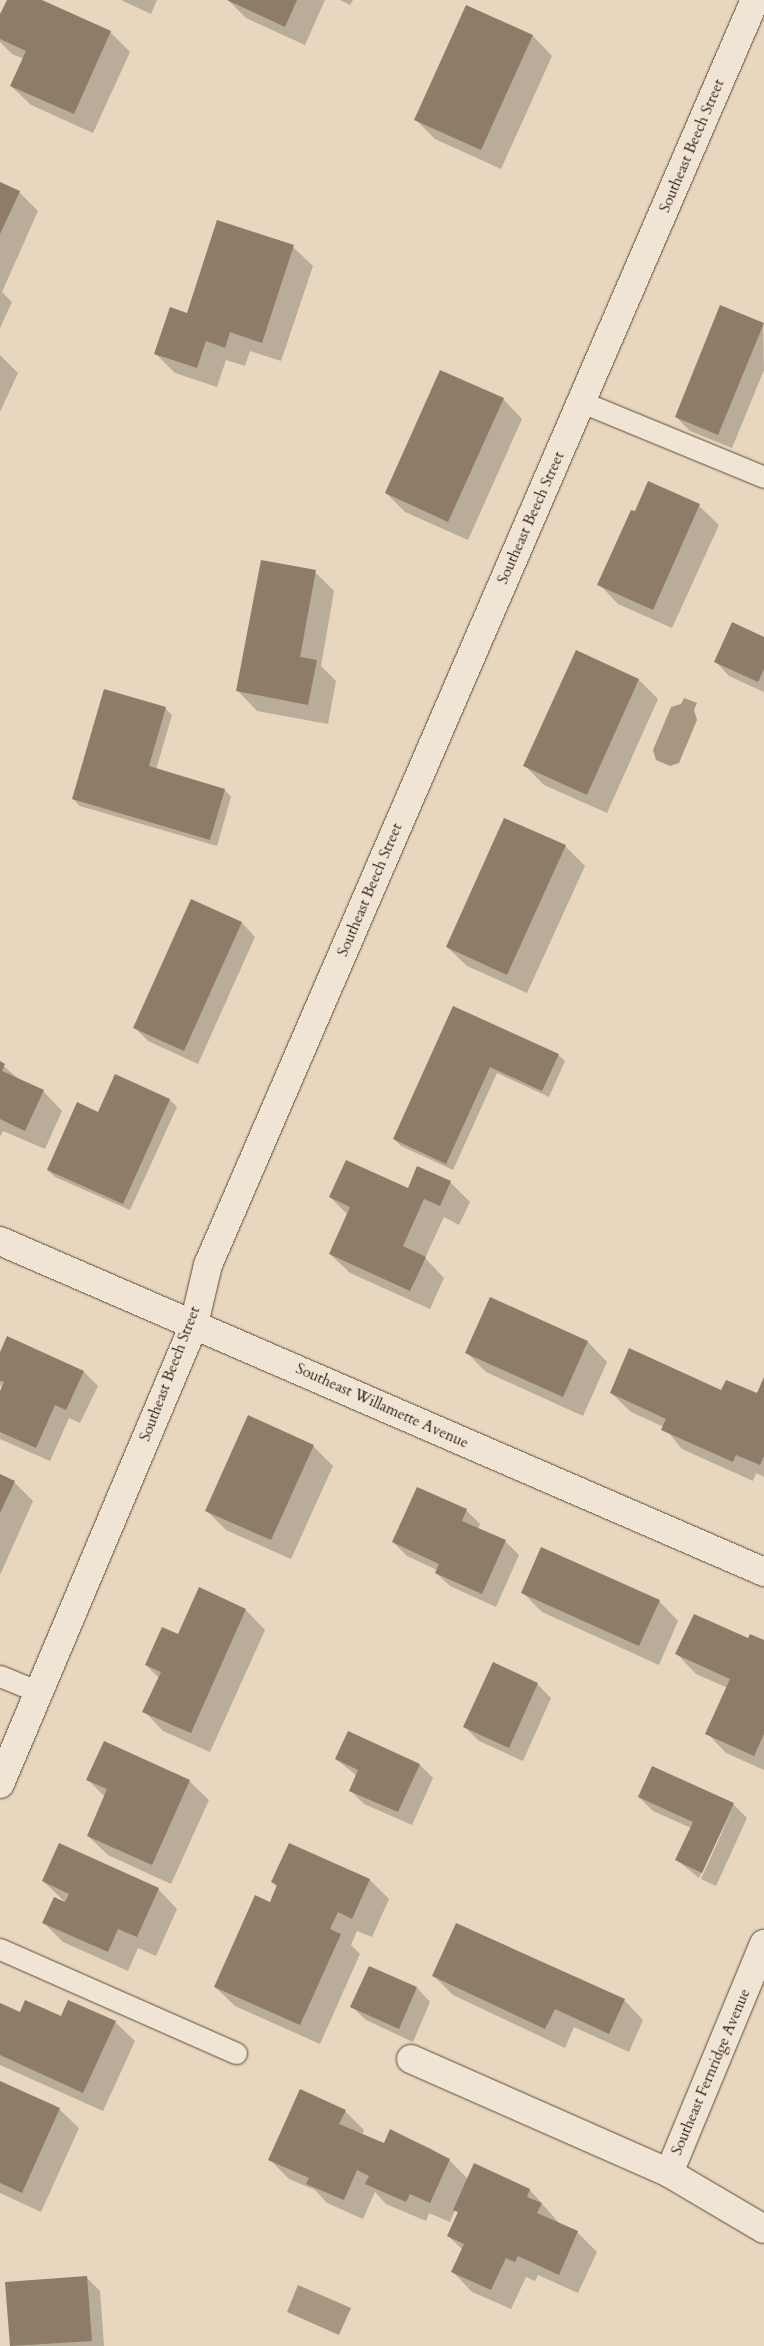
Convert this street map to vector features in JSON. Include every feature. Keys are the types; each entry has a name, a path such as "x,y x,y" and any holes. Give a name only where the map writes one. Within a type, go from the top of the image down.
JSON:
{"street":[{"name":"Southeast Beech Street","path":"0,1784 194,1324 208,1265 755,0"},
{"name":"Southeast Willamette Avenue","path":"0,1241 764,1572"},
{"name":"Southeast Fernridge Avenue","path":"669,2173 764,1944"},
{"path":"411,2059 669,2173 764,2229"}],"lane":[{"path":"582,402 764,477"},
{"path":"0,1676 39,1692"},
{"path":"0,1949 236,2053"}],"shaded area":[{"path":"684,698 697,703 694,710 697,720 679,763 670,766 656,760 653,750 671,707 681,704"},
{"path":"298,2285 351,2308 339,2335 287,2312"}],"building":[{"path":"7,0 42,0 111,31 74,114 10,86 26,51 0,39 0,14"},
{"path":"227,0 297,0 285,27"},
{"path":"466,5 533,35 481,150 414,120"},
{"path":"0,182 20,191 0,234"},
{"path":"217,220 294,245 262,343 230,332 225,348 206,341 197,368 154,354 170,307 187,313"},
{"path":"720,305 764,323 718,435 675,417"},
{"path":"440,370 504,398 448,522 385,493"},
{"path":"648,481 700,504 653,610 597,585 631,510 635,511"},
{"path":"261,560 316,570 300,657 317,660 308,705 236,691"},
{"path":"732,622 764,637 764,669 758,682 714,662"},
{"path":"576,650 639,679 587,795 523,766"},
{"path":"104,689 166,707 149,766 225,789 210,840 72,799"},
{"path":"504,818 566,845 507,975 446,947"},
{"path":"191,899 242,922 184,1051 133,1028"},
{"path":"453,1006 559,1054 542,1091 490,1067 446,1164 393,1139"},
{"path":"0,1061 5,1064 2,1071 44,1090 25,1131 0,1119"},
{"path":"115,1074 170,1099 123,1204 47,1170 77,1102 98,1112"},
{"path":"346,1160 408,1188 417,1166 451,1181 440,1206 424,1199 403,1246 426,1257 410,1291 329,1254 350,1207 329,1197"},
{"path":"490,1297 588,1341 563,1397 465,1353"},
{"path":"7,1336 84,1371 66,1410 55,1405 36,1448 0,1432 0,1391 4,1382 0,1381 0,1352"},
{"path":"629,1348 721,1390 726,1380 757,1393 764,1377 764,1456 760,1465 736,1455 733,1462 661,1430 666,1419 610,1393"},
{"path":"248,1415 314,1445 271,1540 205,1511"},
{"path":"0,1474 15,1481 0,1513"},
{"path":"417,1487 467,1509 462,1521 506,1540 482,1594 435,1573 439,1564 392,1542"},
{"path":"541,1547 660,1600 639,1646 521,1593"},
{"path":"199,1587 246,1609 191,1733 142,1712 161,1672 145,1665 162,1627 178,1634"},
{"path":"694,1614 748,1638 750,1634 764,1640 764,1734 754,1756 705,1734 730,1679 675,1654"},
{"path":"493,1662 538,1683 509,1748 463,1727"},
{"path":"348,1731 420,1764 398,1812 349,1791 358,1770 335,1759"},
{"path":"104,1741 190,1780 152,1865 87,1836 107,1789 86,1780"},
{"path":"652,1766 734,1803 702,1873 675,1860 693,1822 638,1797"},
{"path":"59,1843 159,1888 137,1937 118,1929 108,1952 42,1923 54,1897 65,1902 69,1894 42,1881"},
{"path":"289,1843 370,1879 352,1919 338,1912 330,1929 341,1934 300,2025 214,1987 255,1895 270,1902 277,1885 271,1882"},
{"path":"456,1923 625,1999 609,2034 555,2009 545,2029 432,1976"},
{"path":"369,1966 417,1987 399,2029 350,2007"},
{"path":"25,2000 61,2016 68,2000 116,2021 83,2093 0,2055 0,2003 20,2012"},
{"path":"0,2081 60,2108 22,2193 0,2183"},
{"path":"300,2089 346,2110 339,2124 384,2143 390,2129 450,2159 430,2203 410,2194 406,2202 365,2184 369,2176 357,2170 344,2200 306,2184 309,2178 268,2160"},
{"path":"474,2163 530,2189 527,2197 542,2203 537,2213 578,2231 559,2275 518,2256 515,2262 506,2258 491,2290 451,2272 464,2244 447,2236 458,2212 453,2210"},
{"path":"87,2276 92,2341 10,2346 5,2282"}]}
